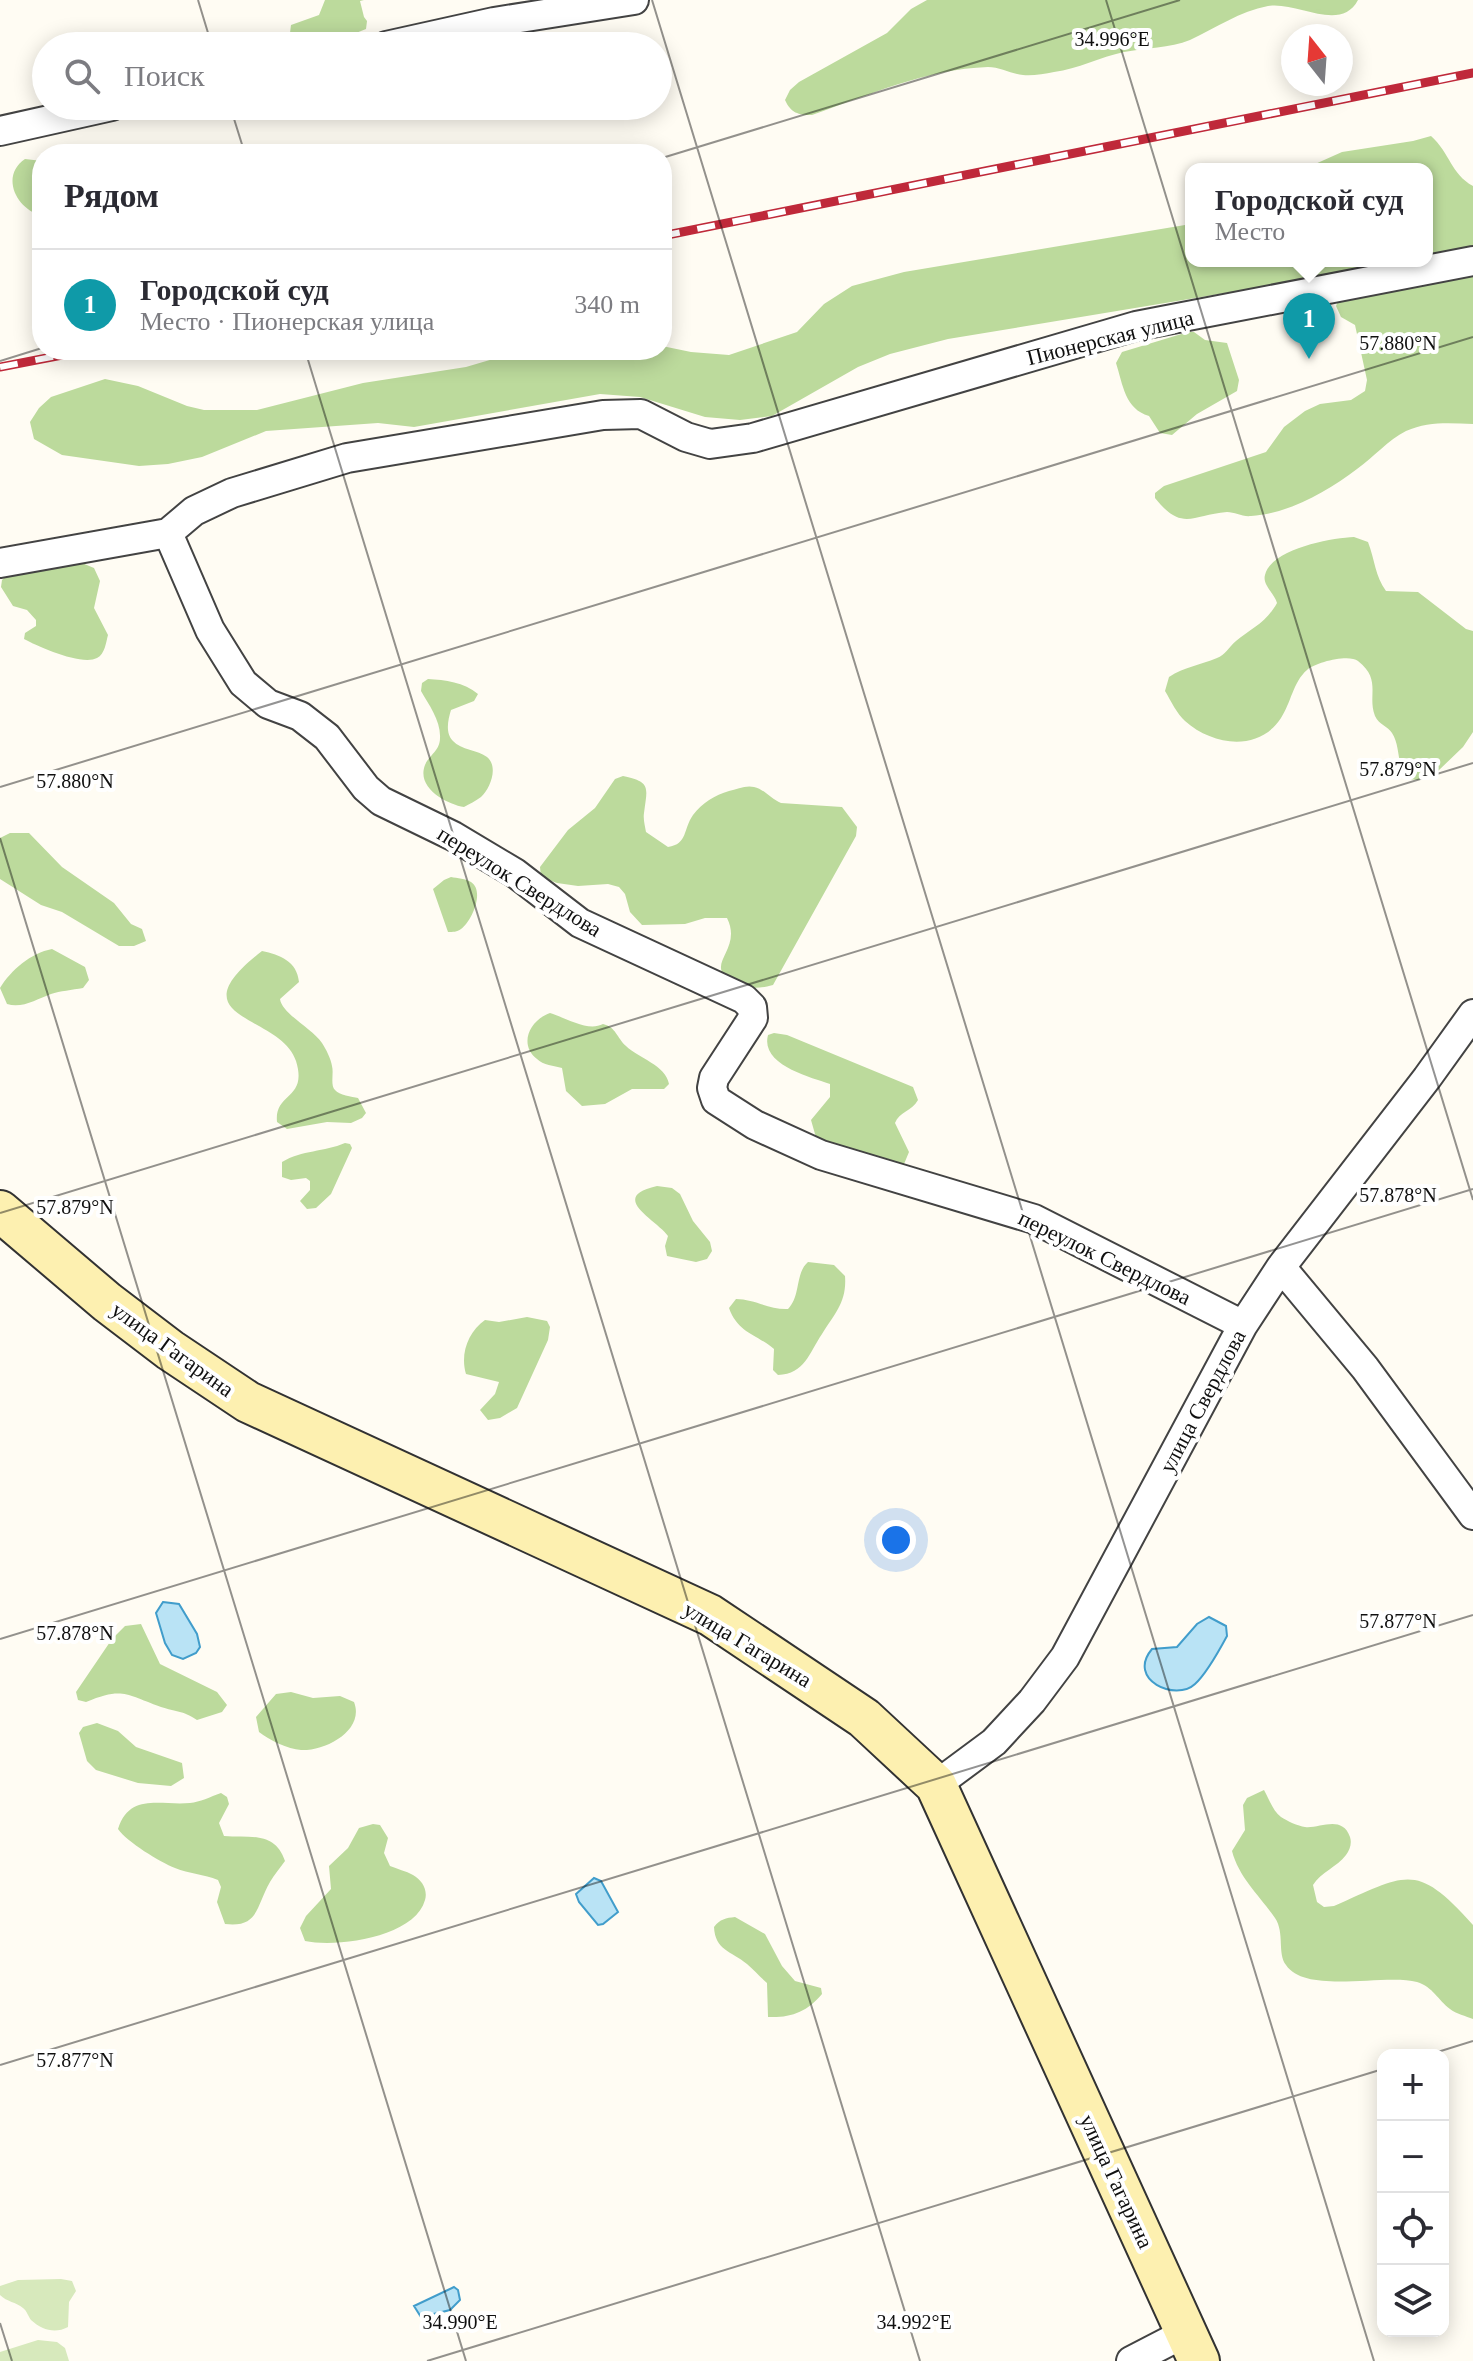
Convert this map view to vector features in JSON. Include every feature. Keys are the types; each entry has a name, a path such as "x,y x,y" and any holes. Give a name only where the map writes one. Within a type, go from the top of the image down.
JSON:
{"main road":[{"name":"улица Гагарина","path":"0,1211 107,1302 170,1350 248,1402 710,1615 864,1718 936,1785 1193,2347"}],"street":[{"path":"449,32 634,0"},
{"path":"0,131 49,120"},
{"name":"Пионерская улица","path":"168,533 194,511 232,493 347,458 603,415 641,414 686,437 710,444 753,438 1136,326 1473,261"},
{"path":"0,563 168,533"},
{"name":"переулок Свердлова","path":"168,533 210,630 243,683 268,704 300,716 327,737 366,788 381,801 453,836 515,873 580,923 744,999 752,1007 753,1018 714,1078 712,1088 716,1100 755,1125 821,1155 1034,1219 1243,1325"},
{"name":"улица Свердлова","path":"936,1785 994,1742 1032,1701 1065,1657 1243,1325 1281,1267 1473,1014"},
{"path":"1281,1267 1365,1368 1473,1515"},
{"path":"1131,2361 1193,2347"}],"green space":[{"path":"325,0 364,0 360,1 367,21 366,29 358,32 290,32 291,25 319,15"},
{"path":"927,0 1358,0 1350,10 1329,15 1279,6 1258,8 1182,43 1124,52 1038,75 992,67 965,69 898,84 812,115 799,114 790,108 785,100 799,82 887,33 911,9"},
{"path":"1431,136 1460,176 1473,186 1473,247 1433,258 1433,163 1317,163 1342,152"},
{"path":"25,159 32,160 32,211 14,191 13,174"},
{"path":"1185,225 1185,267 1383,267 948,339 890,354 858,367 772,416 740,420 705,417 640,397 600,394 414,427 378,423 266,431 202,457 139,466 62,455 34,439 30,422 51,397 105,379 138,386 204,410 257,410 363,383 466,367 489,360 672,360 672,348 729,355 797,332 824,304 852,286 904,272"},
{"path":"1473,271 1473,424 1431,424 1406,431 1346,477 1320,493 1279,511 1248,516 1227,512 1188,519 1173,515 1155,498 1155,493 1164,486 1266,452 1284,427 1305,411 1320,404 1351,400 1365,391 1367,380 1355,325 1341,317 1336,306 1338,301"},
{"path":"1194,332 1205,340 1227,343 1239,380 1237,391 1197,414 1172,435 1160,433 1149,416 1130,402 1116,363 1122,352"},
{"path":"1354,537 1368,542 1377,574 1386,591 1418,592 1466,629 1473,631 1473,732 1463,747 1438,771 1418,780 1408,779 1404,774 1395,738 1375,716 1370,675 1354,659 1332,660 1307,670 1298,680 1281,718 1272,729 1248,740 1222,740 1196,729 1179,715 1165,691 1169,677 1220,657 1268,616 1277,603 1265,582 1265,575 1278,558 1317,543"},
{"path":"82,563 94,568 100,581 94,608 108,635 102,654 90,660 60,654 24,639 25,633 36,626 36,620 27,610 13,606 1,587 7,575"},
{"path":"428,679 461,684 478,694 474,701 451,710 448,722 453,741 487,757 492,766 492,778 484,793 464,807 435,794 425,781 425,765 440,738 437,719 421,691 422,683"},
{"path":"623,776 646,787 646,832 668,847 679,843 693,815 705,803 748,786 781,803 842,807 857,827 856,836 773,985 758,988 746,986 726,977 721,970 730,940 727,918 705,918 685,924 642,925 630,912 625,894 619,887 608,884 578,886 541,877 540,867 568,830 595,808 615,779"},
{"path":"10,833 29,833 62,867 114,903 131,924 142,929 146,941 134,946 119,946 62,912 41,905 0,879 0,838"},
{"path":"451,877 471,882 475,886 477,899 465,925 458,931 448,932 433,889"},
{"path":"52,949 85,967 89,980 83,988 55,993 24,1004 7,1004 0,988 5,981 29,958"},
{"path":"262,951 281,957 295,969 299,982 280,999 282,1005 322,1043 331,1063 334,1088 346,1096 358,1098 366,1113 362,1118 351,1123 327,1122 287,1129 277,1122 280,1105 298,1083 296,1061 286,1045 229,1004 227,991 237,974"},
{"path":"550,1013 584,1025 607,1025 626,1046 663,1072 669,1084 664,1089 632,1089 605,1104 582,1106 566,1091 562,1068 539,1061 528,1046 532,1027"},
{"path":"768,1035 787,1035 913,1087 918,1100 895,1123 909,1152 904,1164 885,1169 817,1141 811,1120 830,1097 830,1084 779,1062 768,1045"},
{"path":"345,1143 352,1148 331,1194 316,1208 307,1209 300,1201 310,1190 310,1181 306,1178 291,1180 282,1177 282,1162"},
{"path":"657,1186 672,1188 680,1194 693,1221 710,1242 712,1251 707,1259 696,1262 667,1256 665,1246 668,1236 636,1202 636,1196"},
{"path":"808,1262 834,1265 845,1276 844,1293 836,1313 805,1361 794,1371 778,1375 773,1370 774,1349 742,1328 729,1308 736,1299 788,1309 795,1298 801,1272"},
{"path":"527,1317 547,1321 550,1327 548,1340 517,1408 500,1418 488,1420 480,1410 495,1394 499,1382 466,1374 464,1359 467,1344 485,1320 499,1322"},
{"path":"141,1624 160,1664 217,1692 227,1705 222,1712 197,1720 124,1694 86,1702 78,1700 76,1692 112,1639 125,1626"},
{"path":"291,1692 313,1698 340,1696 354,1702 354,1721 341,1737 321,1747 301,1750 279,1744 259,1732 256,1717 276,1694"},
{"path":"97,1723 118,1731 136,1747 182,1763 184,1778 171,1786 138,1783 96,1770 87,1761 79,1733 83,1727"},
{"path":"1264,1790 1276,1812 1286,1820 1305,1827 1336,1824 1342,1826 1350,1837 1346,1855 1313,1885 1317,1902 1324,1907 1334,1906 1378,1886 1410,1880 1423,1882 1454,1904 1473,1925 1473,2019 1452,2011 1431,1990 1417,1982 1310,1979 1296,1974 1286,1965 1278,1924 1245,1878 1232,1851 1245,1830 1243,1805 1247,1798"},
{"path":"221,1793 227,1797 229,1804 219,1823 224,1836 268,1840 281,1851 285,1861 270,1882 255,1914 236,1924 225,1924 217,1902 221,1887 218,1880 169,1865 136,1845 118,1829 123,1817 138,1805 194,1802"},
{"path":"380,1825 388,1838 384,1853 390,1866 413,1875 424,1886 425,1900 418,1913 407,1923 373,1937 336,1943 305,1941 300,1928 306,1916 331,1889 329,1866 348,1848 359,1828"},
{"path":"735,1917 765,1934 782,1966 795,1981 821,1988 822,1994 798,2013 768,2017 767,1983 725,1949 715,1935 714,1927 719,1922"},
{"path":"18,2280 72,2281 76,2291 69,2302 68,2327 63,2329 49,2330 40,2326 31,2320 23,2308 0,2295 0,2286"},
{"path":"38,2340 57,2342 65,2348 69,2361 0,2361 0,2352"}],"water":[{"path":"163,1602 179,1604 197,1634 200,1647 196,1653 183,1659 172,1655 156,1613"},
{"path":"1209,1617 1226,1626 1227,1636 1208,1668 1187,1689 1166,1689 1157,1685 1145,1670 1152,1649 1177,1647 1197,1624"},
{"path":"594,1878 601,1881 618,1912 598,1925 576,1894"},
{"path":"454,2287 460,2300 450,2310 421,2317 414,2306"}],"railway":[{"path":"672,234 1473,73"},
{"path":"0,367 36,360"}],"place":[{"name":"Городской суд","path":"1309,359"}]}
